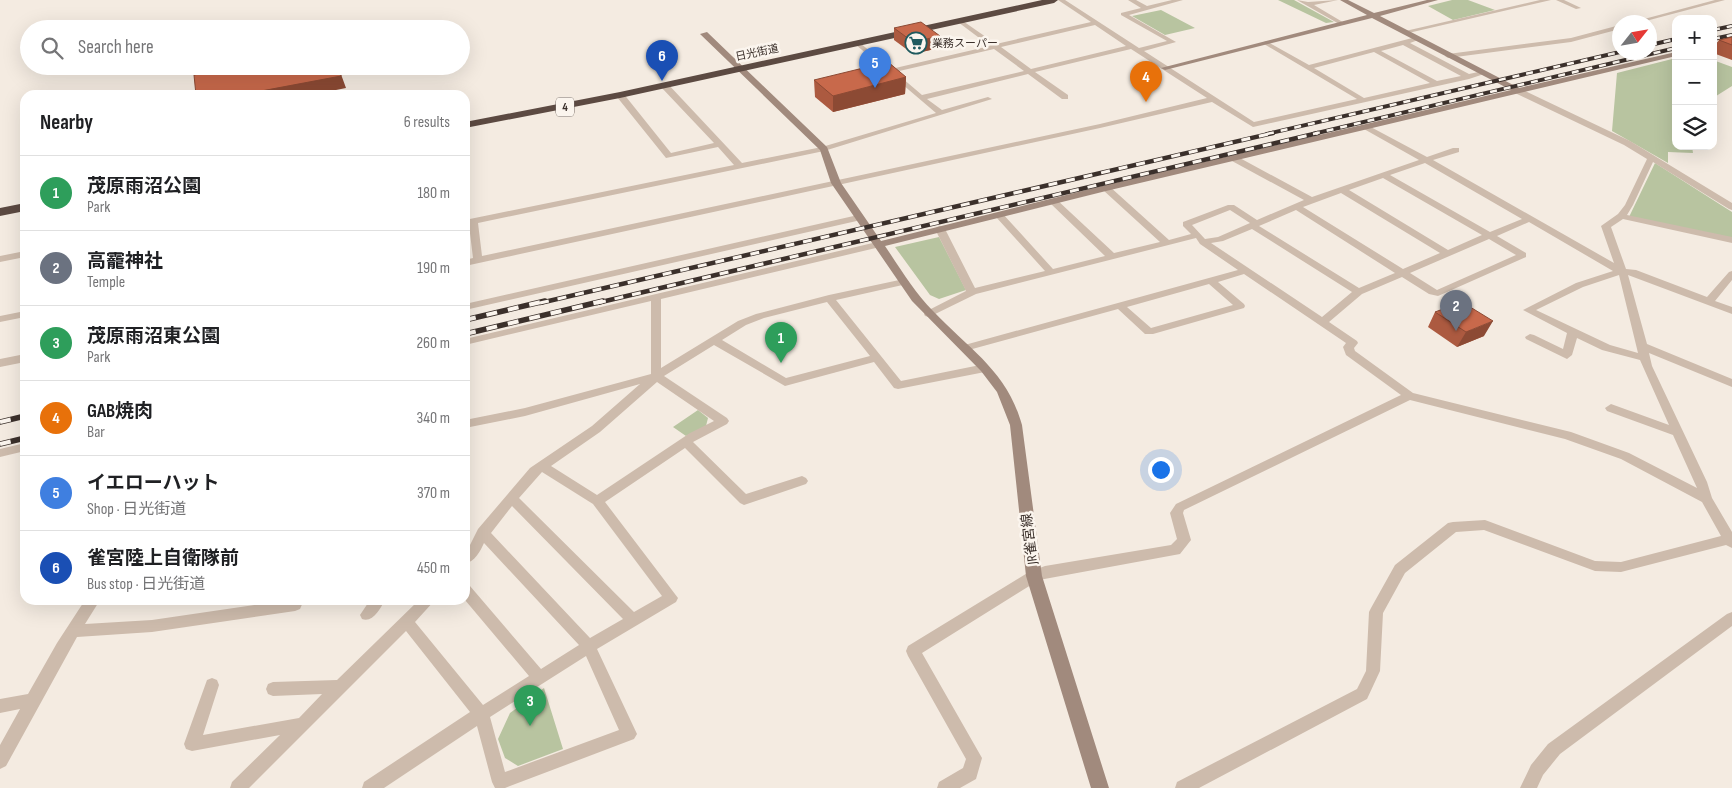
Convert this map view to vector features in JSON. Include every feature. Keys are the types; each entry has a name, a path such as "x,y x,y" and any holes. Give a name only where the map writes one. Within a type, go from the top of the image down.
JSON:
{"highway":[{"name":"日光街道","path":"470,124 620,95 1054,0"},
{"path":"0,212 20,208"}],"street":[{"path":"1061,0 1253,125 1483,73"},
{"path":"1131,0 1146,8"},
{"path":"921,98 1136,48 1173,42 1124,14 1179,0"},
{"path":"1300,0 1343,24"},
{"path":"1308,4 1335,0"},
{"path":"1343,0 1448,56 1627,143 1732,207"},
{"path":"1165,68 1436,0"},
{"path":"1510,0 1524,5"},
{"path":"1404,32 1548,0"},
{"path":"1559,0 1578,8"},
{"path":"1657,17 1722,0"},
{"path":"960,21 1065,97"},
{"path":"890,71 1096,23"},
{"path":"1448,56 1571,40 1612,29"},
{"path":"704,34 824,149"},
{"path":"1308,68 1416,39"},
{"path":"1717,44 1732,41"},
{"path":"1403,42 1469,77"},
{"path":"857,43 941,113"},
{"path":"1266,43 1363,100"},
{"path":"1375,50 1437,84"},
{"path":"470,341 877,245 1106,188 1672,55"},
{"path":"664,85 740,166"},
{"path":"620,95 669,156 720,144"},
{"path":"470,222 824,149 988,99"},
{"path":"470,262 1100,126 1213,99"},
{"path":"1367,127 1621,271"},
{"name":"JR雀宮線","path":"824,149 836,183 858,218 904,282 928,314 985,368 1003,391 1016,425 1034,576 1100,788"},
{"path":"928,314 972,292 1050,271 1166,242 1200,238 1220,239 1311,200 1456,150"},
{"path":"1183,788 1362,694 1374,671 1376,612 1400,569 1453,527 1485,525 1595,566 1621,566 1731,541 1706,499 1701,482 1647,366 1621,271 1606,226 1621,216 1629,205 1648,162 1652,158"},
{"path":"1235,159 1311,200"},
{"path":"1296,206 1438,293 1523,255 1384,174"},
{"path":"1106,188 1166,242"},
{"path":"1341,190 1446,253"},
{"path":"1053,201 1111,256"},
{"path":"1358,292 1230,207 1186,224 1200,238 1245,271 1353,343 1348,348 1350,353 1409,396 1567,434 1637,462 1706,499"},
{"path":"999,215 1050,271"},
{"path":"1621,216 1732,240"},
{"path":"470,306 858,218"},
{"path":"1322,322 1358,292 1529,218"},
{"path":"470,226 478,260"},
{"path":"940,229 972,292"},
{"path":"0,259 20,255"},
{"path":"965,348 1245,271"},
{"path":"1645,358 1606,348 1528,310 1602,276 1621,271 1633,272 1732,311"},
{"path":"1708,302 1728,284 1732,274"},
{"path":"1120,306 1149,332 1240,306 1211,281"},
{"path":"470,547 513,499 534,472 596,429 656,376 714,340 742,323 760,316 829,298 904,282"},
{"path":"656,297 656,376"},
{"path":"829,298 898,385 985,368"},
{"path":"0,319 20,315"},
{"path":"1530,337 1567,355 1574,332"},
{"path":"714,340 784,382 877,358"},
{"path":"1642,346 1732,383"},
{"path":"0,363 20,359"},
{"path":"470,423 525,412 656,376 723,421 686,442 597,501"},
{"path":"945,788 970,773 974,758 913,651 1034,576 1045,572 1175,550 1184,540 1176,513 1180,507 1409,396"},
{"path":"1611,408 1679,433"},
{"path":"686,442 744,500 802,481"},
{"path":"0,453 20,448"},
{"path":"370,788 588,646 671,598 597,501 542,466"},
{"path":"513,499 634,621"},
{"path":"407,622 481,714 500,782 629,734 588,646 483,534"},
{"path":"470,596 540,678"},
{"path":"0,761 72,631 90,605"},
{"path":"72,631 152,626 294,605"},
{"path":"367,615 374,605"},
{"path":"238,788 423,605"},
{"path":"1528,788 1537,770 1554,749 1732,618"},
{"path":"212,686 192,744 303,724"},
{"path":"273,688 341,688"},
{"path":"0,706 33,700"}],"green space":[{"path":"1278,0 1294,0 1334,22 1326,23"},
{"path":"1452,0 1468,0 1495,10 1453,20 1428,6"},
{"path":"1161,10 1195,28 1165,35 1132,16"},
{"path":"1672,59 1672,150 1693,150 1693,153 1668,152 1668,163 1612,131 1617,73"},
{"path":"1717,61 1732,67 1732,86 1717,95"},
{"path":"1655,163 1732,212 1732,238 1629,217"},
{"path":"939,237 966,290 939,299 930,295 895,247"},
{"path":"698,410 708,418 706,426 686,436 673,427"},
{"path":"544,688 563,749 518,766 505,758 498,739 510,713"}],"building":[{"path":"921,22 940,36 913,42 894,28"},
{"path":"1732,37 1732,45 1719,40"},
{"path":"888,62 906,77 833,96 814,80"},
{"path":"194,75 341,76 267,90 196,90"},
{"path":"1462,302 1493,321 1466,332 1435,312"}],"railway":[{"path":"1717,29 1732,26"},
{"path":"1717,38 1732,35"},
{"path":"1657,43 1672,40"},
{"path":"1313,134 1672,49"},
{"path":"1267,134 1612,54"},
{"path":"540,303 1273,133"},
{"path":"597,303 1318,133"},
{"path":"470,319 545,301"},
{"path":"470,333 603,301"},
{"path":"0,422 20,417"},
{"path":"0,444 20,439"}],"place":[{"name":"業務スーパー","path":"916,43"},
{"name":"雀宮陸上自衛隊前","path":"662,81"},
{"name":"イエローハット","path":"875,88"},
{"name":"GAB焼肉","path":"1146,102"},
{"name":"高靇神社","path":"1456,331"},
{"name":"茂原雨沼公園","path":"781,363"},
{"name":"茂原雨沼東公園","path":"530,726"}]}
